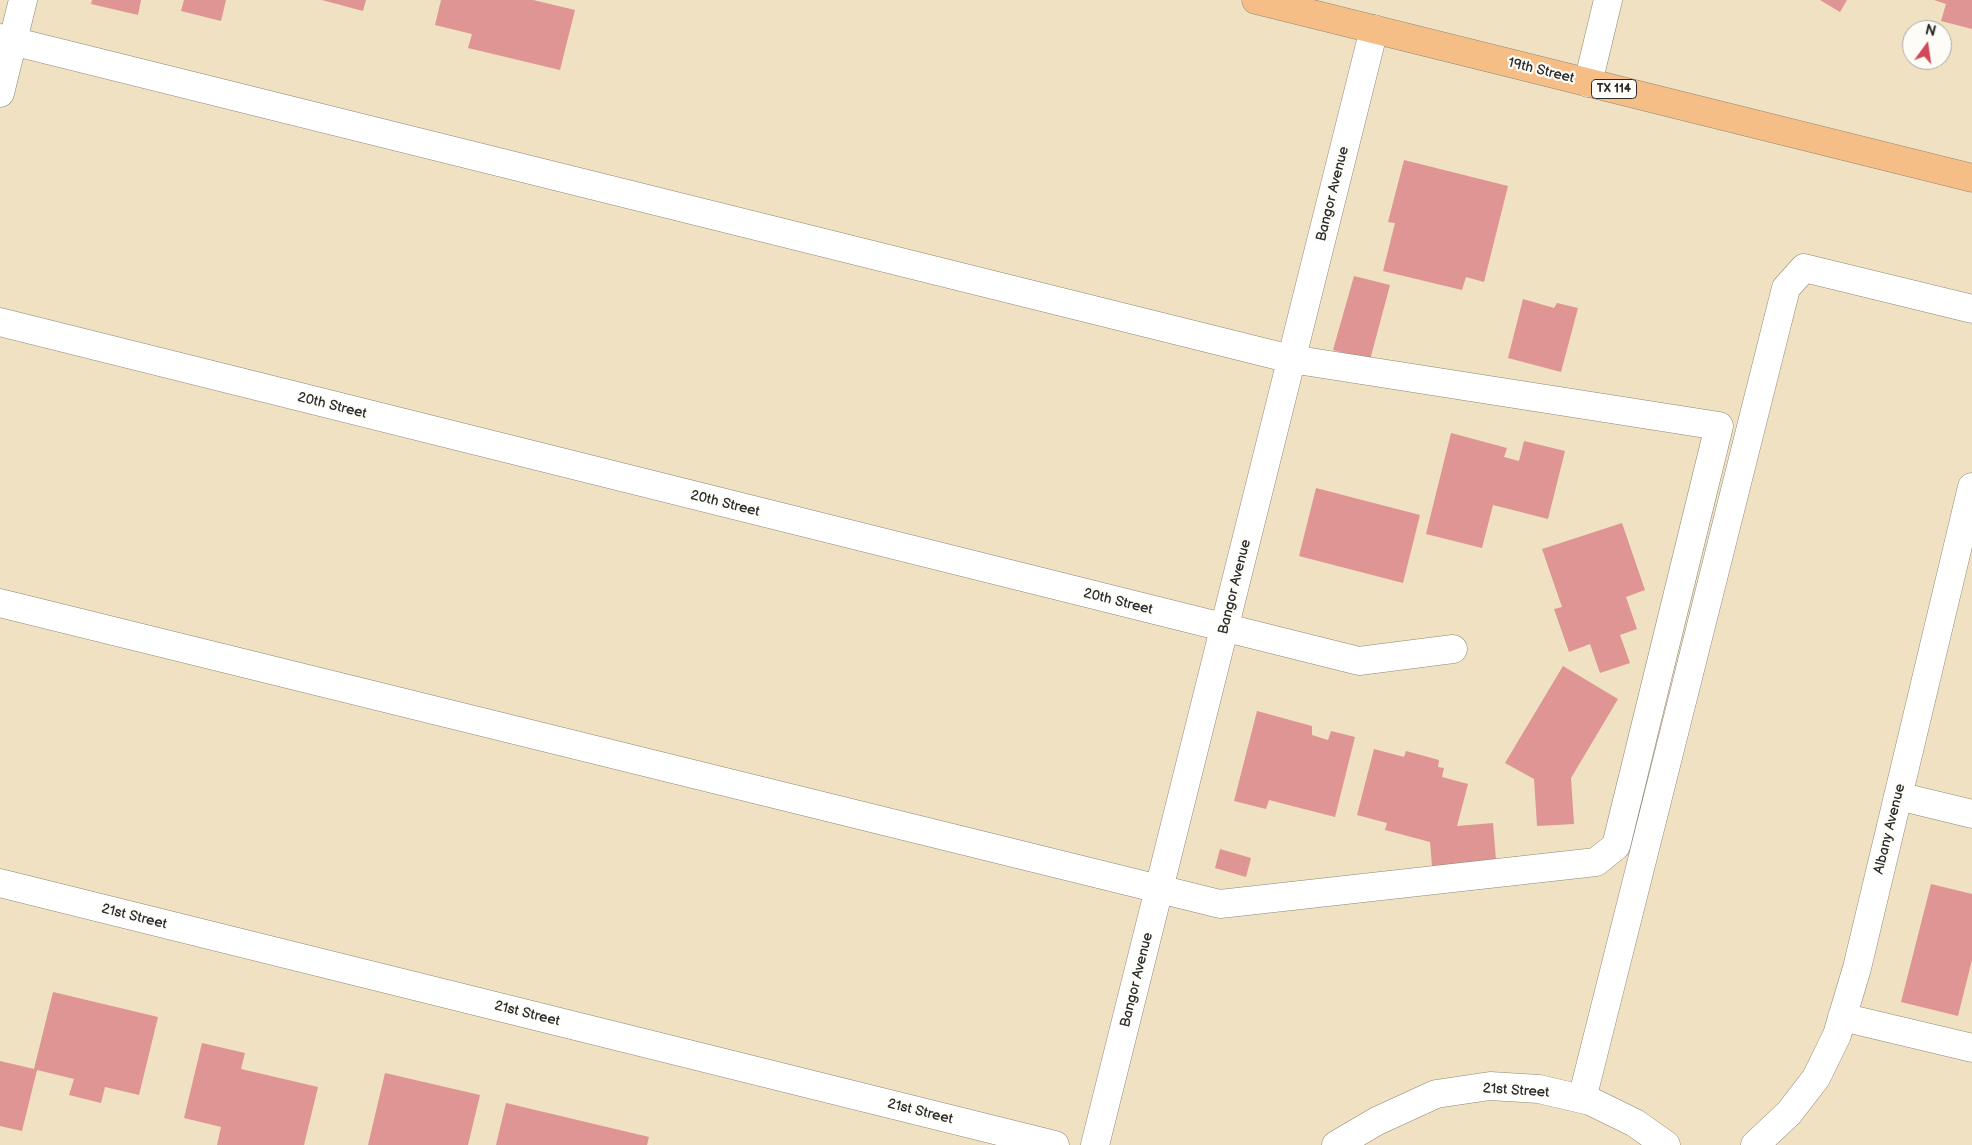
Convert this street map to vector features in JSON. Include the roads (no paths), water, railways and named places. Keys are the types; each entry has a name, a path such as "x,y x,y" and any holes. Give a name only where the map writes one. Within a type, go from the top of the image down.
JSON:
{"main road":[{"name":"19th Street","path":"1256,0 1972,178"}],"street":[{"path":"0,93 7,40 24,0"},
{"path":"1588,83 1608,0"},
{"name":"Bangor Avenue","path":"1096,1145 1374,29"},
{"path":"0,603 1220,904 1596,862 1616,846 1718,426 1291,359 7,40"},
{"path":"1582,1099 1786,288 1804,268 1972,309"},
{"name":"20th Street","path":"0,322 1224,629 1359,661 1453,650"},
{"name":"Albany Avenue","path":"1755,1145 1789,1113 1816,1078 1837,1035 1898,796 1972,487"},
{"path":"1898,796 1972,814"},
{"name":"21st Street","path":"0,883 1055,1145"},
{"path":"1842,1017 1972,1048"},
{"name":"21st Street","path":"1336,1145 1377,1121 1436,1094 1490,1086 1539,1089 1582,1099 1635,1123 1666,1145"}]}
